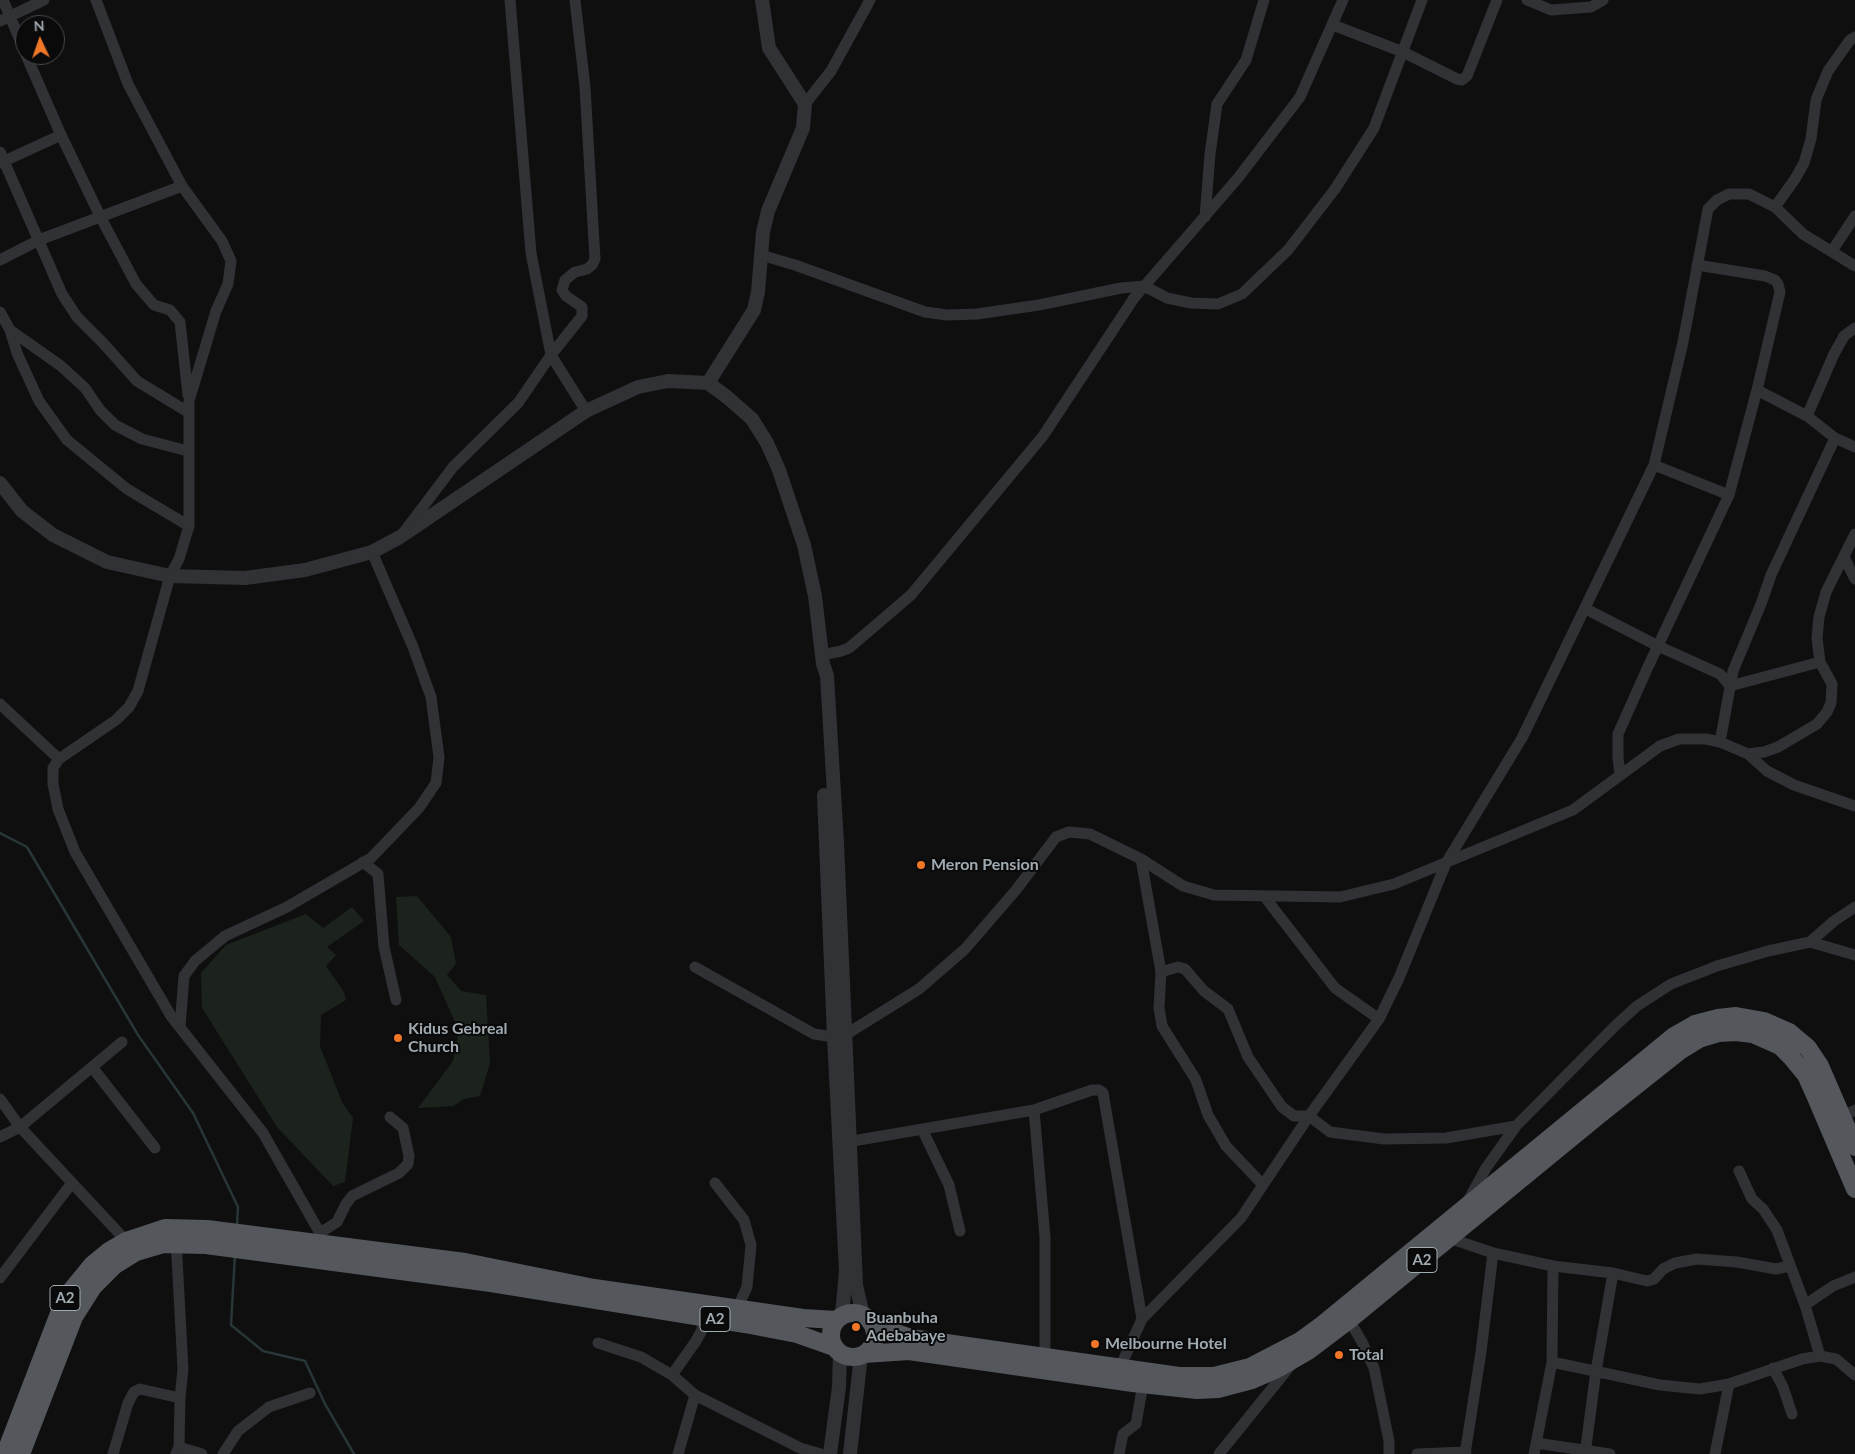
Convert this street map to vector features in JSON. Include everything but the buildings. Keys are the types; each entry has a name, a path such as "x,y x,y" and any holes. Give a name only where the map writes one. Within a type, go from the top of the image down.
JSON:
{"highway":[{"name":"A2","path":"5,1454 65,1298 92,1265 109,1251 163,1244 176,1236 206,1237 269,1245 318,1245 491,1283 552,1287 594,1294 797,1334 854,1357 910,1351 1118,1374 1214,1376 1250,1367 1299,1349 1349,1320 1440,1236 1465,1207 1674,1036 1695,1024 1719,1026 1736,1032 1753,1034 1780,1046 1822,1091 1848,1114 1855,1147"},
{"name":"A2","path":"594,1294 737,1308 810,1319 839,1318 856,1312 868,1320 911,1338 1045,1356 1118,1374 1143,1384 1197,1390 1218,1389 1252,1380 1277,1369 1322,1325 1681,1050 1719,1026"},
{"name":"A2","path":"1822,1091 1855,1189"},
{"name":"A2","path":"21,1454 74,1317 93,1287 131,1247"},
{"path":"837,1350 831,1333 839,1318"},
{"path":"862,1355 872,1346 875,1339 868,1320"}],"street":[{"path":"2,0 5,19 15,35"},
{"path":"5,19 44,0"},
{"path":"96,0 128,84 182,186 222,241 231,262 228,284 216,311 189,407"},
{"path":"510,0 531,253 552,355 586,411"},
{"path":"400,536 453,467 518,404 582,316 582,307 566,296 562,290 565,280 574,272 587,269 595,259 585,86 575,0"},
{"path":"762,0 769,48 805,104"},
{"path":"708,383 754,310 758,292 763,232 768,211 803,128 805,104 831,71 870,0"},
{"path":"1205,216 1210,154 1217,104 1246,60 1264,0"},
{"path":"822,659 849,648 911,595 1043,436 1134,298 1238,178 1300,97 1333,25 1342,0"},
{"path":"761,255 795,265 925,312 947,315 977,314 1039,305 1121,288 1144,286 1167,298 1191,303 1218,304 1242,294 1288,250 1335,189 1374,128 1422,0"},
{"path":"1333,25 1403,52 1462,80 1467,76 1497,0"},
{"path":"1527,0 1551,10 1591,7 1603,0"},
{"path":"1775,207 1804,163 1811,139 1816,100 1828,71 1850,40 1855,37"},
{"path":"31,65 100,218 136,284 154,305 170,310 180,322 189,407 189,526 179,559 170,576 138,691 129,707 116,720 58,759 53,768 53,784 58,809 75,852 171,1016 263,1133 318,1245 337,1222 352,1196 400,1173 408,1164 409,1156 403,1128 390,1117"},
{"path":"61,135 1,159 62,294 77,317 137,381 189,407"},
{"path":"0,260 39,240 182,186"},
{"path":"1118,1374 1142,1319 1241,1218 1309,1116 1379,1019 1400,978 1446,863 1522,738 1654,465 1683,342 1708,209 1717,200 1729,194 1749,194 1775,207 1803,234 1855,266"},
{"path":"1832,251 1855,216"},
{"path":"1620,775 1618,734 1729,495 1757,390 1780,292 1775,280 1765,276 1697,265"},
{"path":"0,312 10,330 16,353 39,401 67,440 127,489 189,526"},
{"path":"1807,416 1834,354 1844,336 1855,328"},
{"path":"10,330 61,366 85,388 100,410 115,425 142,439 188,451"},
{"path":"0,483 22,511 53,535 107,562 170,576 254,576 305,570 372,552 400,536 586,411 638,387 668,381 708,383 752,419 767,443 779,470 804,545 815,596 822,659 827,676 837,852 839,1036 845,1142 856,1286 868,1320"},
{"path":"1757,390 1807,416 1835,438 1855,447"},
{"path":"1720,742 1733,671 1761,604 1771,574 1835,438"},
{"path":"1654,465 1729,495"},
{"path":"1748,754 1764,752 1778,747 1817,724 1831,704 1832,684 1820,662 1817,638 1819,617 1826,592 1855,534"},
{"path":"180,1027 184,976 195,961 225,936 287,907 371,858 420,808 436,783 439,757 431,697 413,647 372,552"},
{"path":"1844,557 1855,579"},
{"path":"1586,609 1658,646 1720,674 1730,686"},
{"path":"1730,686 1820,662"},
{"path":"0,704 58,759"},
{"path":"695,967 814,1034 839,1036 919,989 966,949 1016,890 1056,837 1069,832 1090,834 1141,859 1183,886 1214,895 1340,897 1394,884 1573,810 1660,746 1679,739 1706,739 1720,742 1748,754 1767,771 1794,785 1855,806"},
{"path":"1141,859 1161,972 1160,1008 1162,1026 1196,1080 1208,1115 1226,1146 1263,1185"},
{"path":"363,862 378,874 384,947 396,1000"},
{"path":"1264,896 1335,988 1379,1019"},
{"path":"1810,942 1834,921 1855,907"},
{"path":"1465,1207 1486,1168 1516,1126 1615,1026 1637,1006 1671,984 1717,966 1768,951 1810,942 1855,955"},
{"path":"1161,972 1178,967 1185,969 1209,995 1228,1009 1248,1058 1282,1107 1294,1116 1309,1116 1330,1132 1384,1139 1446,1138 1516,1126"},
{"path":"0,1137 20,1127 122,1042"},
{"path":"92,1067 155,1148"},
{"path":"845,1142 1034,1110 1092,1090 1099,1090 1103,1093 1142,1319"},
{"path":"0,1099 20,1127 131,1247"},
{"path":"1034,1110 1044,1237 1045,1356"},
{"path":"922,1129 949,1185 960,1231"},
{"path":"839,1318 846,1271 845,1142"},
{"path":"1739,1171 1752,1199 1763,1209 1777,1230 1805,1305 1820,1356"},
{"path":"715,1183 744,1220 751,1245 747,1287 737,1308"},
{"path":"0,1278 71,1184"},
{"path":"176,1236 183,1369 177,1450 202,1454"},
{"path":"1440,1236 1493,1253 1553,1266 1613,1273 1647,1281 1654,1279 1662,1269 1675,1263 1697,1258 1737,1262 1776,1269 1790,1266"},
{"path":"1418,1454 1465,1453 1481,1352 1493,1253"},
{"path":"1553,1266 1552,1362 1536,1449 1610,1454"},
{"path":"1585,1452 1596,1371 1613,1273"},
{"path":"1805,1305 1833,1286 1855,1277"},
{"path":"672,1375 702,1330 703,1317"},
{"path":"1349,1320 1374,1368 1389,1441 1389,1454"},
{"path":"598,1343 641,1357 672,1375 696,1395 800,1448 821,1454"},
{"path":"1219,1454 1299,1349"},
{"path":"830,1454 839,1387 837,1350"},
{"path":"850,1454 862,1355"},
{"path":"1552,1362 1660,1385 1700,1389 1729,1384 1802,1359 1820,1356 1836,1359 1855,1375"},
{"path":"1773,1368 1783,1387 1792,1414"},
{"path":"1119,1454 1123,1434 1136,1424 1143,1384"},
{"path":"1715,1454 1729,1384"},
{"path":"113,1454 128,1403 134,1392 140,1389 180,1398"},
{"path":"223,1454 238,1431 269,1406 310,1393"},
{"path":"678,1454 696,1395"}],"shaded area":[{"path":"417,896 451,937 456,964 447,975 461,991 486,995 490,1063 480,1096 464,1099 453,1106 418,1108 453,1061 459,1031 435,977 399,945 396,897"},
{"path":"352,907 364,921 327,947 336,955 326,966 344,992 346,1000 321,1015 320,1046 342,1102 353,1118 345,1182 333,1186 277,1127 202,1008 201,973 226,945 306,914 323,928"}],"waterway":[{"path":"0,833 27,847 138,1035 193,1113 238,1207 237,1226"},
{"path":"235,1254 231,1325 263,1351 305,1361 325,1404 354,1454"}],"place":[{"name":"Meron Pension","path":"921,865"},
{"name":"Kidus Gebreal Church","path":"398,1038"},
{"name":"Buanbuha Adebabaye","path":"856,1327"},
{"name":"Melbourne Hotel","path":"1095,1344"},
{"name":"Total","path":"1339,1355"}]}
